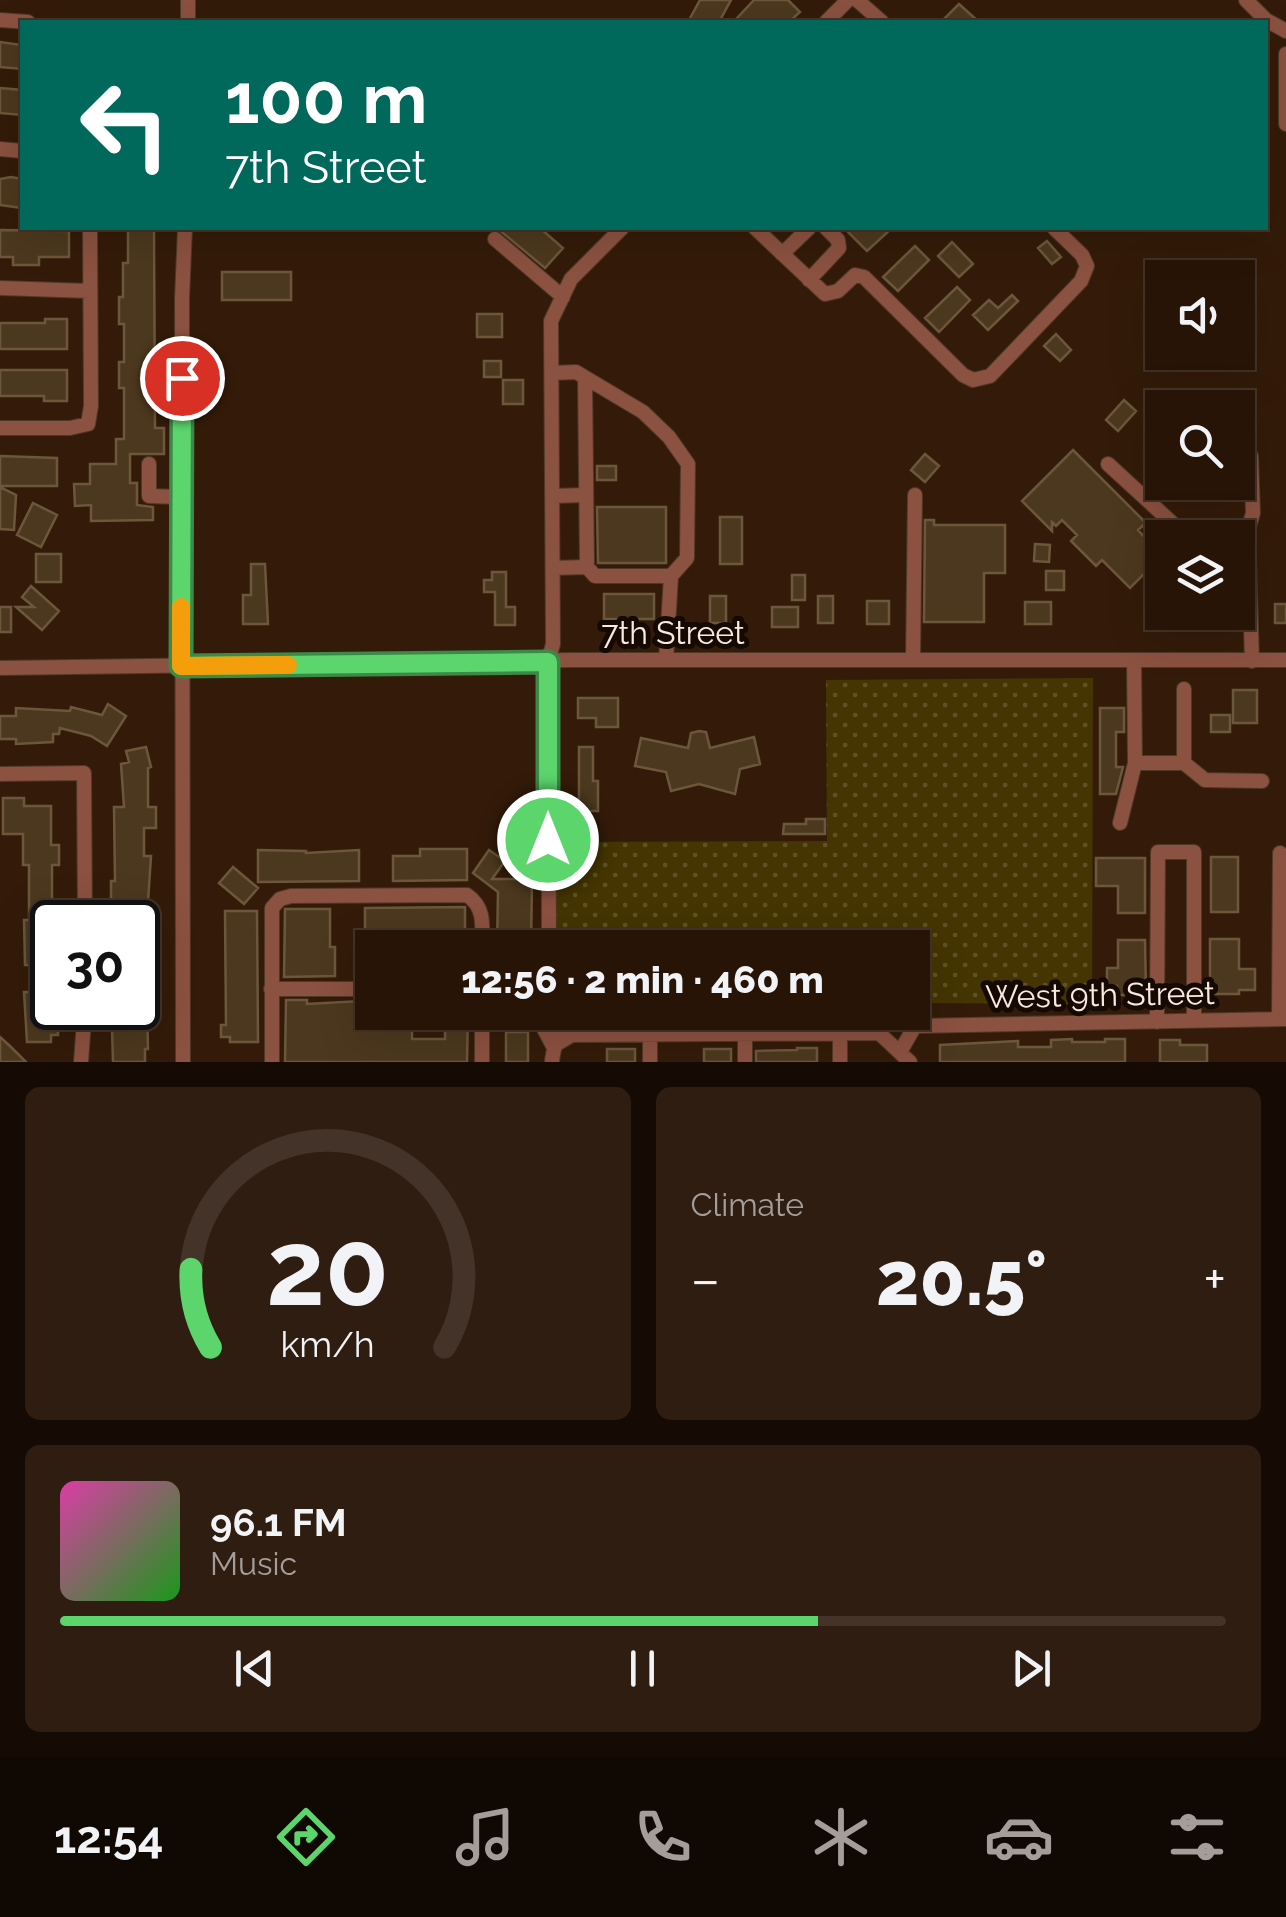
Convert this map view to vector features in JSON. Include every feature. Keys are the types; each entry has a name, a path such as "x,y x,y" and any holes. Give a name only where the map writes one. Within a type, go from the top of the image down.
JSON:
{"street":[{"path":"828,20 848,0"},
{"path":"857,0 880,20"},
{"path":"1246,0 1266,20"},
{"path":"1286,54 1286,124"},
{"path":"0,428 70,428 88,424 90,230"},
{"path":"183,1062 185,230"},
{"path":"549,930 548,662 554,644 551,321 572,279 614,230"},
{"path":"757,230 829,294 838,291 854,275 862,275 963,375 981,380 990,376 1081,281 1087,266 1082,255 1056,230"},
{"path":"782,254 807,230"},
{"path":"809,280 840,246 828,230"},
{"path":"495,238 563,297"},
{"path":"0,288 90,291"},
{"path":"552,373 576,372 643,412 669,437 688,464 687,558 671,576 666,660"},
{"path":"585,378 587,567 595,576 671,576"},
{"path":"149,464 149,496 182,498"},
{"path":"1108,464 1166,520"},
{"path":"552,496 586,495"},
{"path":"913,660 915,495"},
{"path":"553,568 587,567"},
{"path":"1251,630 1252,660"},
{"name":"7th Street","path":"0,668 666,660 1286,660"},
{"path":"1120,822 1135,763 1134,660"},
{"path":"1184,689 1184,763"},
{"path":"1135,763 1184,763 1205,780 1262,780"},
{"path":"0,774 84,773 85,900"},
{"path":"1157,1022 1158,852 1194,852 1194,1021"},
{"path":"1280,853 1282,1019"},
{"path":"272,1062 272,908 280,900 291,896 468,895 482,912 482,930"},
{"path":"272,989 355,989"},
{"name":"West 9th Street","path":"905,1057 915,1026 1282,1019"},
{"path":"81,1062 83,1030"},
{"path":"482,1030 482,1062"},
{"path":"544,1030 553,1054 572,1035 879,1033 905,1057"},
{"path":"840,1033 840,1062"},
{"path":"650,1034 650,1062"},
{"path":"744,1034 745,1062"}],"shaded area":[{"path":"1093,678 1092,1004 930,1003 930,930 555,930 555,842 827,841 826,680"}],"building":[{"path":"700,0 731,0 720,20 689,20"},
{"path":"754,0 788,0 800,12 791,20 737,18"},
{"path":"959,4 977,20 943,20"},
{"path":"0,42 20,45 20,69 0,67"},
{"path":"0,88 20,90 20,115 0,113"},
{"path":"0,179 20,179 20,208 0,205"},
{"path":"0,230 69,231 69,257 39,257 39,265 13,265 13,257 0,257"},
{"path":"128,230 154,230 155,428 164,428 164,454 130,454 130,483 137,483 137,505 153,507 153,520 91,521 91,505 75,506 74,484 90,484 90,464 116,464 116,439 124,439 124,388 119,388 119,362 124,362 124,324 119,324 119,297 123,297 123,263 128,263"},
{"path":"499,230 542,230 563,248 545,268"},
{"path":"846,230 890,230 867,251"},
{"path":"1047,241 1061,257 1052,264 1038,248"},
{"path":"952,242 973,264 959,277 938,256"},
{"path":"915,246 929,260 898,291 883,277"},
{"path":"222,272 291,272 291,300 222,300"},
{"path":"957,287 970,300 939,332 925,318"},
{"path":"1012,295 1018,301 988,330 973,315 989,300 998,308"},
{"path":"477,314 502,314 502,337 477,337"},
{"path":"45,319 67,319 67,349 0,349 0,323 45,323"},
{"path":"1056,334 1071,350 1060,361 1044,346"},
{"path":"484,361 501,361 501,377 484,377"},
{"path":"0,370 67,370 67,401 44,401 44,396 0,396"},
{"path":"503,380 523,380 523,404 503,404"},
{"path":"1124,400 1136,411 1118,431 1106,420"},
{"path":"1073,450 1145,522 1138,530 1145,538 1145,573 1130,588 1102,560 1096,566 1071,541 1077,535 1062,520 1056,526 1052,522 1052,531 1022,501"},
{"path":"925,454 939,466 925,482 911,470"},
{"path":"0,456 57,458 57,486 0,486"},
{"path":"597,466 616,466 616,480 597,480"},
{"path":"0,487 16,495 14,530 0,529"},
{"path":"33,503 57,515 41,547 17,535"},
{"path":"597,507 666,507 666,563 598,563"},
{"path":"720,517 742,517 742,564 720,564"},
{"path":"925,520 934,520 934,525 1005,525 1005,573 984,573 984,622 924,622"},
{"path":"1035,544 1050,545 1049,562 1034,561"},
{"path":"36,554 61,554 61,582 36,582"},
{"path":"251,564 265,564 268,624 243,624 243,595 251,595"},
{"path":"1046,571 1064,571 1064,590 1046,590"},
{"path":"492,572 506,572 506,607 515,607 515,625 495,625 495,592 484,592 484,580 492,580"},
{"path":"792,575 805,575 805,600 792,600"},
{"path":"31,586 59,611 42,630 16,607 34,607 22,597"},
{"path":"604,594 654,594 654,619 604,619"},
{"path":"710,596 726,596 726,623 710,623"},
{"path":"818,596 833,596 833,623 818,623"},
{"path":"867,601 889,601 889,624 867,624"},
{"path":"1025,602 1051,602 1051,624 1025,624"},
{"path":"1275,604 1286,604 1286,623 1275,623"},
{"path":"0,607 11,607 11,632 0,632"},
{"path":"772,607 798,607 798,627 772,627"},
{"path":"1233,690 1257,690 1257,723 1233,723"},
{"path":"578,698 618,698 618,727 596,727 596,718 578,718"},
{"path":"108,704 126,716 107,746 91,736 60,728 59,734 53,734 53,742 16,744 16,739 0,739 0,716 16,716 16,708 70,711 71,707 102,715"},
{"path":"1100,708 1124,708 1124,732 1116,732 1116,767 1123,767 1116,794 1100,794"},
{"path":"1211,715 1230,715 1230,732 1211,732"},
{"path":"706,732 710,748 754,737 760,764 740,769 735,794 699,784 671,791 666,772 635,766 641,738 688,748 691,733"},
{"path":"146,747 151,767 148,807 156,807 156,828 144,828 144,856 151,856 148,900 111,900 111,881 115,881 114,807 124,807 121,764 129,762 126,751"},
{"path":"579,747 593,747 598,811 579,811"},
{"path":"3,798 24,798 24,806 51,806 51,845 59,845 59,865 52,865 52,900 30,900 30,965 25,965 29,865 23,865 23,834 3,834"},
{"path":"806,819 825,819 825,834 783,834 784,824 806,824"},
{"path":"420,849 467,849 467,880 393,881 393,856 420,856"},
{"path":"258,850 359,850 359,881 258,882"},
{"path":"489,850 505,861 492,879 532,879 531,930 497,930 498,892 473,873"},
{"path":"1211,857 1238,857 1238,912 1211,912"},
{"path":"1096,858 1145,858 1145,913 1118,913 1118,886 1096,886"},
{"path":"233,867 258,888 244,904 219,883"},
{"path":"465,907 465,930 365,930 365,908"},
{"path":"285,909 330,909 335,976 284,977"},
{"path":"225,911 257,911 258,1042 230,1042 230,1037 221,1037 221,1025 226,1025"},
{"path":"1210,939 1239,939 1239,969 1255,969 1255,990 1210,994"},
{"path":"1118,940 1145,940 1146,995 1118,995 1117,986 1107,986 1107,968 1118,968"},
{"path":"24,992 30,992 30,1030 58,1030 58,1035 51,1035 51,1042 27,1042"},
{"path":"286,1000 307,1000 307,1004 355,1001 355,1030 412,1030 412,1039 445,1039 445,1030 468,1030 467,1062 285,1062"},
{"path":"112,1030 148,1030 145,1062 113,1062"},
{"path":"506,1032 528,1032 528,1062 506,1062"},
{"path":"0,1037 11,1047 26,1062 0,1062"},
{"path":"1125,1039 1125,1062 940,1062 940,1045 1018,1041 1018,1047 1051,1047 1051,1040"},
{"path":"1160,1040 1207,1045 1207,1062 1160,1062"},
{"path":"817,1048 817,1062 756,1062 756,1051"},
{"path":"607,1049 635,1049 635,1062 607,1062"},
{"path":"704,1049 731,1049 731,1062 704,1062"}],"slow traffic":[{"path":"181,607 181,666 288,665"}],"route":[{"path":"182,378 181,666 548,662 548,840"}]}
